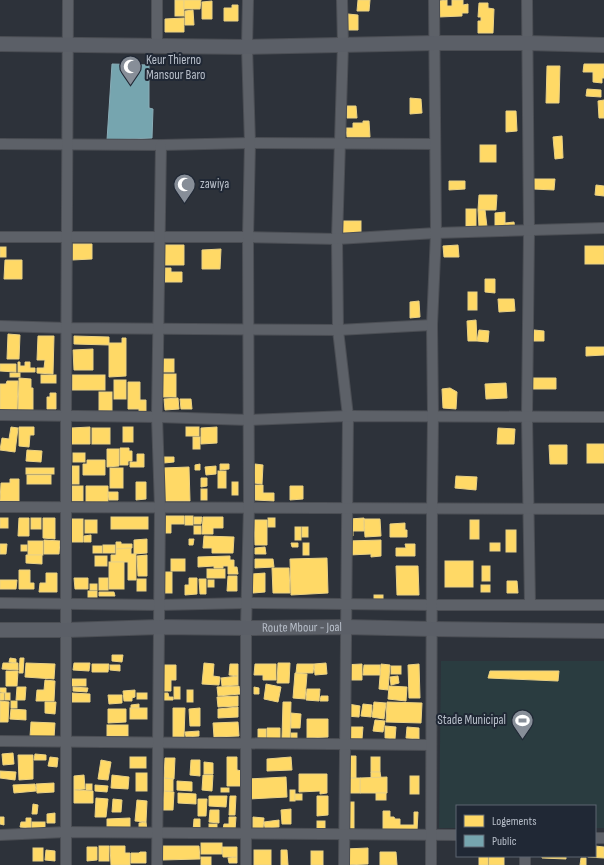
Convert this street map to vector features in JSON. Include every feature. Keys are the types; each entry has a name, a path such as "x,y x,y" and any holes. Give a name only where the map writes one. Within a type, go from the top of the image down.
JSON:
{"main road":[{"path":"0,44 247,47 343,44 527,42 604,44"},
{"name":"Route Mbour - Joal","path":"0,630 67,630 159,627 345,627 604,631"}],"street":[{"path":"66,865 68,0"},
{"path":"157,0 157,45"},
{"path":"246,865 246,628 249,507 248,237 250,143 247,47 248,0"},
{"path":"342,0 343,44 337,239 338,330 348,416 344,865"},
{"path":"431,865 432,325 436,233 434,0"},
{"path":"527,0 529,231 527,417 530,605"},
{"path":"0,144 435,144"},
{"path":"158,865 160,507 157,417 161,145"},
{"path":"0,237 160,236 337,239 436,233 604,228"},
{"path":"0,326 67,328 248,328 338,330 432,325"},
{"path":"0,415 249,420 348,416 604,417"},
{"path":"0,507 604,509"},
{"path":"0,603 159,605 247,603 604,605"},
{"path":"0,742 431,745"},
{"path":"0,835 66,832 456,835"}],"shaded area":[{"name":"Stade Municipal","path":"441,661 604,661 604,828 596,828 596,805 456,805 456,828 439,828"}],"building: Logements":[{"path":"175,0 184,0 184,16 175,16"},
{"path":"184,0 201,0 200,9 184,9"},
{"path":"358,0 370,0 369,11 357,11"},
{"path":"447,0 447,6 452,6 452,0 463,0 463,5 468,4 468,13 462,13 462,16 439,17 439,1"},
{"path":"212,1 212,19 202,19 202,2"},
{"path":"479,3 488,3 488,8 494,9 493,33 478,33 478,21 481,21 481,17 478,17"},
{"path":"232,5 238,5 238,21 224,21 224,8 232,8"},
{"path":"193,10 194,25 185,25 185,11"},
{"path":"348,14 358,15 358,30 347,30"},
{"path":"184,18 184,32 165,32 165,19"},
{"path":"584,64 604,64 604,78 602,78 602,83 593,82 593,72 583,72"},
{"path":"547,66 560,66 559,103 546,103"},
{"path":"587,89 601,90 601,97 586,96"},
{"path":"410,98 421,99 422,113 410,114"},
{"path":"604,100 604,118 599,118 598,101"},
{"path":"347,106 356,106 357,118 347,118"},
{"path":"506,111 516,111 517,131 506,132"},
{"path":"363,121 369,121 370,137 347,137 346,128 353,128 353,123 363,123"},
{"path":"562,136 563,158 555,159 553,137"},
{"path":"480,145 496,145 496,162 480,162"},
{"path":"534,179 555,179 554,190 533,189"},
{"path":"449,181 465,181 465,189 449,190"},
{"path":"596,185 604,186 604,196 595,195"},
{"path":"479,195 497,195 496,210 478,210"},
{"path":"466,209 476,209 476,226 466,226"},
{"path":"478,210 485,210 487,227 479,227"},
{"path":"505,212 505,229 495,229 495,213"},
{"path":"342,221 361,221 361,233 342,233"},
{"path":"514,222 515,230 506,230 505,223"},
{"path":"72,244 92,244 92,259 72,260"},
{"path":"163,245 184,245 184,265 162,265"},
{"path":"458,245 459,257 444,257 443,246"},
{"path":"585,246 604,246 604,264 585,264"},
{"path":"0,247 6,247 6,257 0,257"},
{"path":"221,249 220,269 202,269 202,250"},
{"path":"5,260 22,260 22,279 4,279"},
{"path":"165,268 171,268 171,272 182,272 182,282 165,282"},
{"path":"485,279 495,279 495,293 485,292"},
{"path":"468,292 477,292 477,310 468,310"},
{"path":"498,299 514,299 515,311 499,312"},
{"path":"419,301 420,317 410,318 410,302"},
{"path":"476,320 477,341 468,341 467,321"},
{"path":"479,330 489,331 488,342 477,341"},
{"path":"534,330 544,331 544,341 533,341"},
{"path":"8,334 20,335 19,359 7,359"},
{"path":"38,336 54,336 53,374 37,373 37,368 44,368 45,360 37,360"},
{"path":"74,336 109,337 109,345 74,344"},
{"path":"122,338 126,338 126,376 109,377 109,343 122,343"},
{"path":"586,347 604,347 604,355 586,356"},
{"path":"93,349 93,370 74,370 73,350"},
{"path":"162,359 174,359 174,372 162,372"},
{"path":"18,362 20,362 20,366 25,366 25,362 30,362 30,368 35,368 35,372 18,372"},
{"path":"0,364 16,364 16,372 0,371"},
{"path":"10,373 20,373 20,377 10,377"},
{"path":"162,374 176,374 176,397 162,397"},
{"path":"41,375 56,375 56,383 41,383"},
{"path":"72,375 105,375 105,390 72,390"},
{"path":"19,378 31,379 31,388 33,388 33,411 18,410"},
{"path":"533,378 556,378 556,389 532,389"},
{"path":"114,380 126,380 126,399 114,399"},
{"path":"7,381 18,381 17,412 0,412 0,384 6,384"},
{"path":"128,382 140,382 140,400 146,400 146,414 139,414 139,409 128,409"},
{"path":"506,383 507,398 486,399 485,384"},
{"path":"450,388 457,392 456,409 443,408 442,389"},
{"path":"99,392 112,392 112,411 99,411"},
{"path":"50,393 56,393 56,409 47,409 47,397 50,397"},
{"path":"178,398 179,409 165,410 164,399"},
{"path":"180,399 191,399 192,409 181,409"},
{"path":"11,427 18,428 15,452 0,450 2,438 9,439"},
{"path":"19,427 34,427 34,435 30,435 29,447 19,446"},
{"path":"90,427 90,444 71,444 71,428"},
{"path":"123,427 133,427 133,442 123,442"},
{"path":"186,427 199,427 199,436 186,436"},
{"path":"217,427 217,443 201,444 201,428"},
{"path":"92,428 110,428 110,444 92,444"},
{"path":"498,428 515,429 514,444 497,444"},
{"path":"193,437 200,437 200,449 193,449"},
{"path":"587,444 604,444 604,463 587,463"},
{"path":"549,445 567,445 567,464 550,464"},
{"path":"120,448 129,448 129,451 132,451 132,461 128,461 128,465 120,465"},
{"path":"107,449 119,449 119,466 107,467"},
{"path":"27,450 42,451 41,462 26,461"},
{"path":"73,453 85,453 85,462 73,462"},
{"path":"137,454 144,454 144,467 130,467 130,462 137,462"},
{"path":"163,457 174,457 174,462 164,463"},
{"path":"87,460 105,460 105,475 83,475 83,464 87,464"},
{"path":"200,464 200,470 195,470 195,465"},
{"path":"220,464 229,464 229,469 220,470"},
{"path":"255,464 263,465 262,484 254,483"},
{"path":"72,466 79,466 79,484 72,484"},
{"path":"216,466 216,474 206,475 205,467"},
{"path":"189,467 190,501 163,501 163,468"},
{"path":"26,468 54,468 54,474 26,474"},
{"path":"110,468 123,468 123,488 110,488"},
{"path":"218,471 226,471 226,488 218,488"},
{"path":"27,475 51,475 51,484 27,484"},
{"path":"456,476 477,477 476,490 455,488"},
{"path":"201,478 207,478 207,486 201,487"},
{"path":"10,479 19,479 19,501 0,501 1,483 10,483"},
{"path":"136,482 146,482 146,499 136,500"},
{"path":"232,482 238,482 238,495 232,495"},
{"path":"255,485 263,485 263,493 274,493 274,501 255,500"},
{"path":"72,486 83,486 83,501 72,501"},
{"path":"86,486 108,486 108,504 86,505"},
{"path":"290,486 303,486 303,499 290,500"},
{"path":"201,489 207,489 207,500 201,500"},
{"path":"108,492 118,492 118,500 109,500"},
{"path":"162,516 184,516 184,524 171,524 171,533 162,533"},
{"path":"185,516 193,516 193,525 185,525"},
{"path":"111,517 148,517 148,529 111,529"},
{"path":"194,517 202,517 201,524 194,524"},
{"path":"203,517 223,517 223,528 213,528 213,534 202,534"},
{"path":"0,518 8,518 8,528 0,528"},
{"path":"19,518 29,518 29,536 18,536"},
{"path":"31,518 41,518 41,529 31,529"},
{"path":"43,518 55,518 55,539 43,538"},
{"path":"268,518 275,518 275,527 268,527"},
{"path":"364,518 364,531 353,531 353,536 349,536 349,519"},
{"path":"69,519 83,519 83,542 69,542"},
{"path":"364,519 380,519 381,536 365,537"},
{"path":"85,520 97,520 97,533 85,533"},
{"path":"254,520 267,520 267,545 255,545"},
{"path":"470,520 479,520 479,539 470,539"},
{"path":"405,523 407,537 390,537 390,524"},
{"path":"194,526 201,526 201,534 194,534"},
{"path":"295,527 301,527 301,540 295,540"},
{"path":"302,527 308,527 308,537 302,537"},
{"path":"506,530 516,530 516,552 506,552"},
{"path":"91,535 91,542 84,542 84,536"},
{"path":"204,536 234,537 233,553 212,553 212,548 203,548"},
{"path":"147,539 147,553 134,554 134,540"},
{"path":"189,539 194,539 193,545 189,545"},
{"path":"44,540 60,541 59,554 44,554"},
{"path":"381,540 381,556 371,557 371,554 349,555 348,541"},
{"path":"28,541 43,541 43,555 28,555"},
{"path":"116,542 121,542 121,544 132,544 132,548 116,549"},
{"path":"291,543 298,543 298,547 292,547"},
{"path":"303,543 309,543 309,555 303,555"},
{"path":"490,543 500,543 500,551 490,551"},
{"path":"0,544 7,544 6,554 0,554"},
{"path":"405,544 415,544 415,556 396,556 396,548 406,548"},
{"path":"21,545 27,545 27,551 21,551"},
{"path":"103,545 115,545 115,553 103,553"},
{"path":"93,546 102,546 102,553 93,553"},
{"path":"265,547 266,554 255,554 255,548"},
{"path":"131,548 131,554 136,554 136,580 128,580 128,562 111,562 111,555 116,555 116,549"},
{"path":"26,555 42,555 42,564 26,563"},
{"path":"147,555 147,576 138,576 137,556"},
{"path":"95,556 107,556 107,566 95,566"},
{"path":"230,556 230,560 234,560 234,567 237,567 238,574 228,574 228,566 223,566 223,568 214,568 214,566 198,567 198,557"},
{"path":"327,558 328,593 291,595 290,559"},
{"path":"171,559 185,559 185,571 171,571"},
{"path":"255,559 273,559 274,567 255,568"},
{"path":"445,561 473,561 473,587 445,587"},
{"path":"109,562 124,562 124,589 109,589"},
{"path":"396,566 418,566 419,595 397,595"},
{"path":"482,566 490,566 490,581 482,581"},
{"path":"272,568 289,568 290,593 273,593"},
{"path":"207,569 225,569 225,578 207,578"},
{"path":"19,570 30,570 30,583 34,583 34,589 19,589"},
{"path":"161,572 172,572 172,593 161,593"},
{"path":"46,573 57,573 57,592 39,592 40,583 46,583"},
{"path":"265,573 265,592 253,593 252,574"},
{"path":"228,576 237,576 237,591 227,591"},
{"path":"74,578 88,578 88,589 75,589"},
{"path":"99,578 108,578 108,590 99,590"},
{"path":"189,578 197,578 197,594 185,595 185,585 189,585"},
{"path":"137,579 146,579 146,591 137,591"},
{"path":"199,579 206,579 206,594 200,594"},
{"path":"0,580 17,580 16,589 0,589"},
{"path":"208,580 214,580 214,587 208,587"},
{"path":"507,581 517,581 518,593 507,593"},
{"path":"90,584 97,584 97,590 90,590"},
{"path":"481,585 490,585 490,592 481,592"},
{"path":"88,591 97,591 97,597 88,597"},
{"path":"99,592 114,592 115,596 99,596"},
{"path":"374,595 383,595 383,601 374,601"},
{"path":"112,655 123,655 122,662 112,661"},
{"path":"10,658 16,659 16,663 9,662"},
{"path":"20,658 24,658 23,673 19,673"},
{"path":"3,663 18,663 18,670 2,669"},
{"path":"26,663 55,664 54,679 25,677"},
{"path":"74,663 90,663 89,671 73,670"},
{"path":"204,663 214,664 213,676 220,677 219,685 202,684"},
{"path":"278,663 290,663 289,683 277,683"},
{"path":"326,663 327,674 315,675 314,664"},
{"path":"92,664 109,664 108,672 92,672"},
{"path":"230,664 238,664 238,676 229,675"},
{"path":"255,664 276,664 276,680 263,680 263,675 254,675"},
{"path":"297,664 314,664 313,673 296,673"},
{"path":"362,664 362,680 342,680 342,665"},
{"path":"381,664 390,665 388,690 379,689"},
{"path":"419,664 420,698 409,698 408,665"},
{"path":"110,665 120,665 120,671 110,670"},
{"path":"159,665 176,665 176,680 171,680 171,691 161,691"},
{"path":"364,665 380,665 380,675 363,675"},
{"path":"391,666 401,666 401,674 391,674"},
{"path":"6,671 18,671 17,686 6,686"},
{"path":"490,671 559,671 558,681 488,678"},
{"path":"295,673 307,674 305,699 293,698"},
{"path":"238,676 238,685 222,686 221,678"},
{"path":"398,676 399,683 391,685 390,677"},
{"path":"69,679 86,679 86,686 69,686"},
{"path":"45,680 55,681 54,701 36,701 37,690 44,690"},
{"path":"266,684 281,687 278,702 264,699"},
{"path":"239,686 240,694 218,696 217,687"},
{"path":"389,686 407,687 406,701 388,699"},
{"path":"17,687 26,687 25,700 16,700"},
{"path":"73,687 88,688 87,692 73,691"},
{"path":"174,687 180,687 180,699 174,699"},
{"path":"254,687 259,688 259,694 254,694"},
{"path":"0,688 6,688 6,693 0,692"},
{"path":"307,689 320,689 319,701 306,700"},
{"path":"135,690 135,697 132,698 132,701 124,701 123,691"},
{"path":"187,690 193,690 193,702 187,702"},
{"path":"0,693 4,693 4,700 0,700"},
{"path":"5,693 10,693 10,700 5,700"},
{"path":"72,693 90,694 90,702 72,702"},
{"path":"137,693 147,693 147,699 137,699"},
{"path":"161,693 168,693 169,697 173,697 173,700 161,700"},
{"path":"108,695 122,695 122,703 109,704"},
{"path":"238,696 238,706 218,707 217,697"},
{"path":"321,696 328,696 328,701 320,701"},
{"path":"0,701 9,702 8,722 0,722"},
{"path":"11,701 17,701 17,708 11,708"},
{"path":"45,702 56,702 55,714 45,713"},
{"path":"283,702 291,702 290,738 282,738"},
{"path":"374,702 386,703 384,719 372,717"},
{"path":"387,702 422,703 421,723 386,722"},
{"path":"139,704 139,708 131,708 131,705"},
{"path":"348,704 360,706 359,717 346,716"},
{"path":"363,704 372,705 371,717 361,716"},
{"path":"238,707 238,717 218,718 218,709"},
{"path":"130,708 147,708 147,719 130,719"},
{"path":"173,708 185,708 184,737 173,737"},
{"path":"200,708 200,726 190,726 189,709"},
{"path":"11,709 26,710 26,720 10,719"},
{"path":"108,709 126,709 126,722 108,723"},
{"path":"291,713 301,714 300,728 291,728"},
{"path":"307,719 328,719 328,737 307,738"},
{"path":"375,720 385,721 383,732 373,731"},
{"path":"31,722 55,723 54,738 30,737"},
{"path":"238,722 239,736 214,737 213,723"},
{"path":"107,725 128,725 128,736 107,736"},
{"path":"385,726 396,727 395,739 385,738"},
{"path":"346,727 363,727 362,739 346,739"},
{"path":"407,727 419,728 419,739 406,738"},
{"path":"267,728 280,728 280,740 267,741"},
{"path":"258,729 266,729 266,738 258,739"},
{"path":"199,731 199,736 186,737 185,732"},
{"path":"291,733 297,733 297,739 291,739"},
{"path":"13,753 14,764 3,765 2,754"},
{"path":"35,754 46,755 46,760 34,760"},
{"path":"18,755 33,755 33,779 19,780"},
{"path":"345,756 356,756 356,778 346,778"},
{"path":"50,757 58,758 57,767 48,766"},
{"path":"130,757 146,757 146,768 130,768"},
{"path":"227,757 237,757 237,770 242,771 242,786 227,786"},
{"path":"291,757 292,770 267,771 267,759"},
{"path":"371,757 380,757 380,772 371,772"},
{"path":"165,758 175,758 174,779 164,778"},
{"path":"101,760 111,762 108,780 98,779"},
{"path":"191,760 200,760 200,776 190,775"},
{"path":"204,762 213,763 213,774 204,774"},
{"path":"0,771 16,772 15,780 0,778"},
{"path":"371,772 380,772 381,778 371,778"},
{"path":"136,773 147,773 147,791 136,791"},
{"path":"299,774 327,774 327,793 320,794 320,791 299,792"},
{"path":"84,775 85,789 74,790 74,776"},
{"path":"112,775 129,777 128,789 111,788"},
{"path":"203,775 213,775 212,791 202,790"},
{"path":"410,776 419,776 419,794 410,794"},
{"path":"286,777 287,797 249,799 248,779"},
{"path":"387,777 387,793 360,793 360,778"},
{"path":"164,778 173,779 173,791 164,791"},
{"path":"346,778 360,778 360,793 346,793"},
{"path":"177,781 192,782 192,791 177,790"},
{"path":"54,783 54,792 37,793 36,784"},
{"path":"35,784 36,791 14,793 13,785"},
{"path":"86,784 92,784 92,790 86,790"},
{"path":"95,785 108,786 107,792 95,791"},
{"path":"221,788 229,788 229,792 221,792"},
{"path":"74,790 93,791 93,803 74,803"},
{"path":"290,790 295,790 295,801 290,801"},
{"path":"164,791 174,792 173,810 163,810"},
{"path":"178,793 196,794 196,804 178,803"},
{"path":"376,793 386,793 386,800 376,800"},
{"path":"295,794 302,794 302,800 295,800"},
{"path":"209,796 227,796 226,807 209,806"},
{"path":"230,796 236,796 235,815 229,815"},
{"path":"317,796 328,796 328,815 317,816"},
{"path":"96,798 108,799 106,817 95,817"},
{"path":"113,799 122,800 121,812 112,812"},
{"path":"198,799 207,799 206,816 198,816"},
{"path":"137,800 147,801 146,822 135,821"},
{"path":"347,802 354,802 354,831 347,831"},
{"path":"33,804 38,805 37,814 32,814"},
{"path":"291,809 291,824 282,824 281,810"},
{"path":"210,810 219,810 219,823 209,822"},
{"path":"383,811 390,811 390,817 400,819 400,825 414,825 414,812 418,812 417,831 383,830"},
{"path":"55,813 55,823 47,823 47,814"},
{"path":"0,817 4,817 4,825 0,824"},
{"path":"229,817 236,817 235,830 223,829 224,824 229,824"},
{"path":"253,817 264,818 263,829 253,829"},
{"path":"26,818 31,818 31,828 20,827 21,822 26,822"},
{"path":"130,818 130,828 107,829 107,819"},
{"path":"194,819 200,819 200,831 193,831"},
{"path":"279,820 279,827 265,828 264,822"},
{"path":"317,821 325,821 325,830 317,830"},
{"path":"32,822 45,822 45,829 32,829"},
{"path":"146,822 147,831 139,832 139,823"},
{"path":"209,824 217,824 217,829 209,829"},
{"path":"201,843 222,843 222,854 201,854"},
{"path":"99,846 109,846 109,861 99,861"},
{"path":"110,846 125,846 125,853 130,853 130,865 111,865"},
{"path":"162,846 199,846 200,859 162,860"},
{"path":"596,846 604,847 604,858 588,857 596,857"},
{"path":"87,847 97,847 97,860 87,861"},
{"path":"222,847 237,847 237,857 223,857"},
{"path":"33,848 43,848 43,861 33,861"},
{"path":"368,848 368,864 345,865 345,849"},
{"path":"46,850 55,851 55,861 45,860"},
{"path":"254,850 271,850 271,865 254,865"},
{"path":"281,850 287,850 288,865 281,865"},
{"path":"311,851 323,851 323,865 311,865"},
{"path":"146,852 146,863 131,863 131,853"},
{"path":"380,852 396,852 397,865 380,865"},
{"path":"201,857 211,857 211,865 201,865"},
{"path":"237,857 237,863 229,863 228,858"},
{"path":"479,857 488,857 488,865 479,865"},
{"path":"489,857 504,857 504,865 489,865"},
{"path":"566,857 566,859 542,858"},
{"path":"581,858 586,858 586,865 580,865"}],"building: Public":[{"name":"Keur Thierno Mansour Baro","path":"112,64 149,65 149,108 153,109 152,138 107,140"}],"place":[{"name":"Keur Thierno Mansour Baro","path":"130,86"},
{"name":"zawiya","path":"185,204"},
{"name":"Stade Municipal","path":"522,740"}]}
